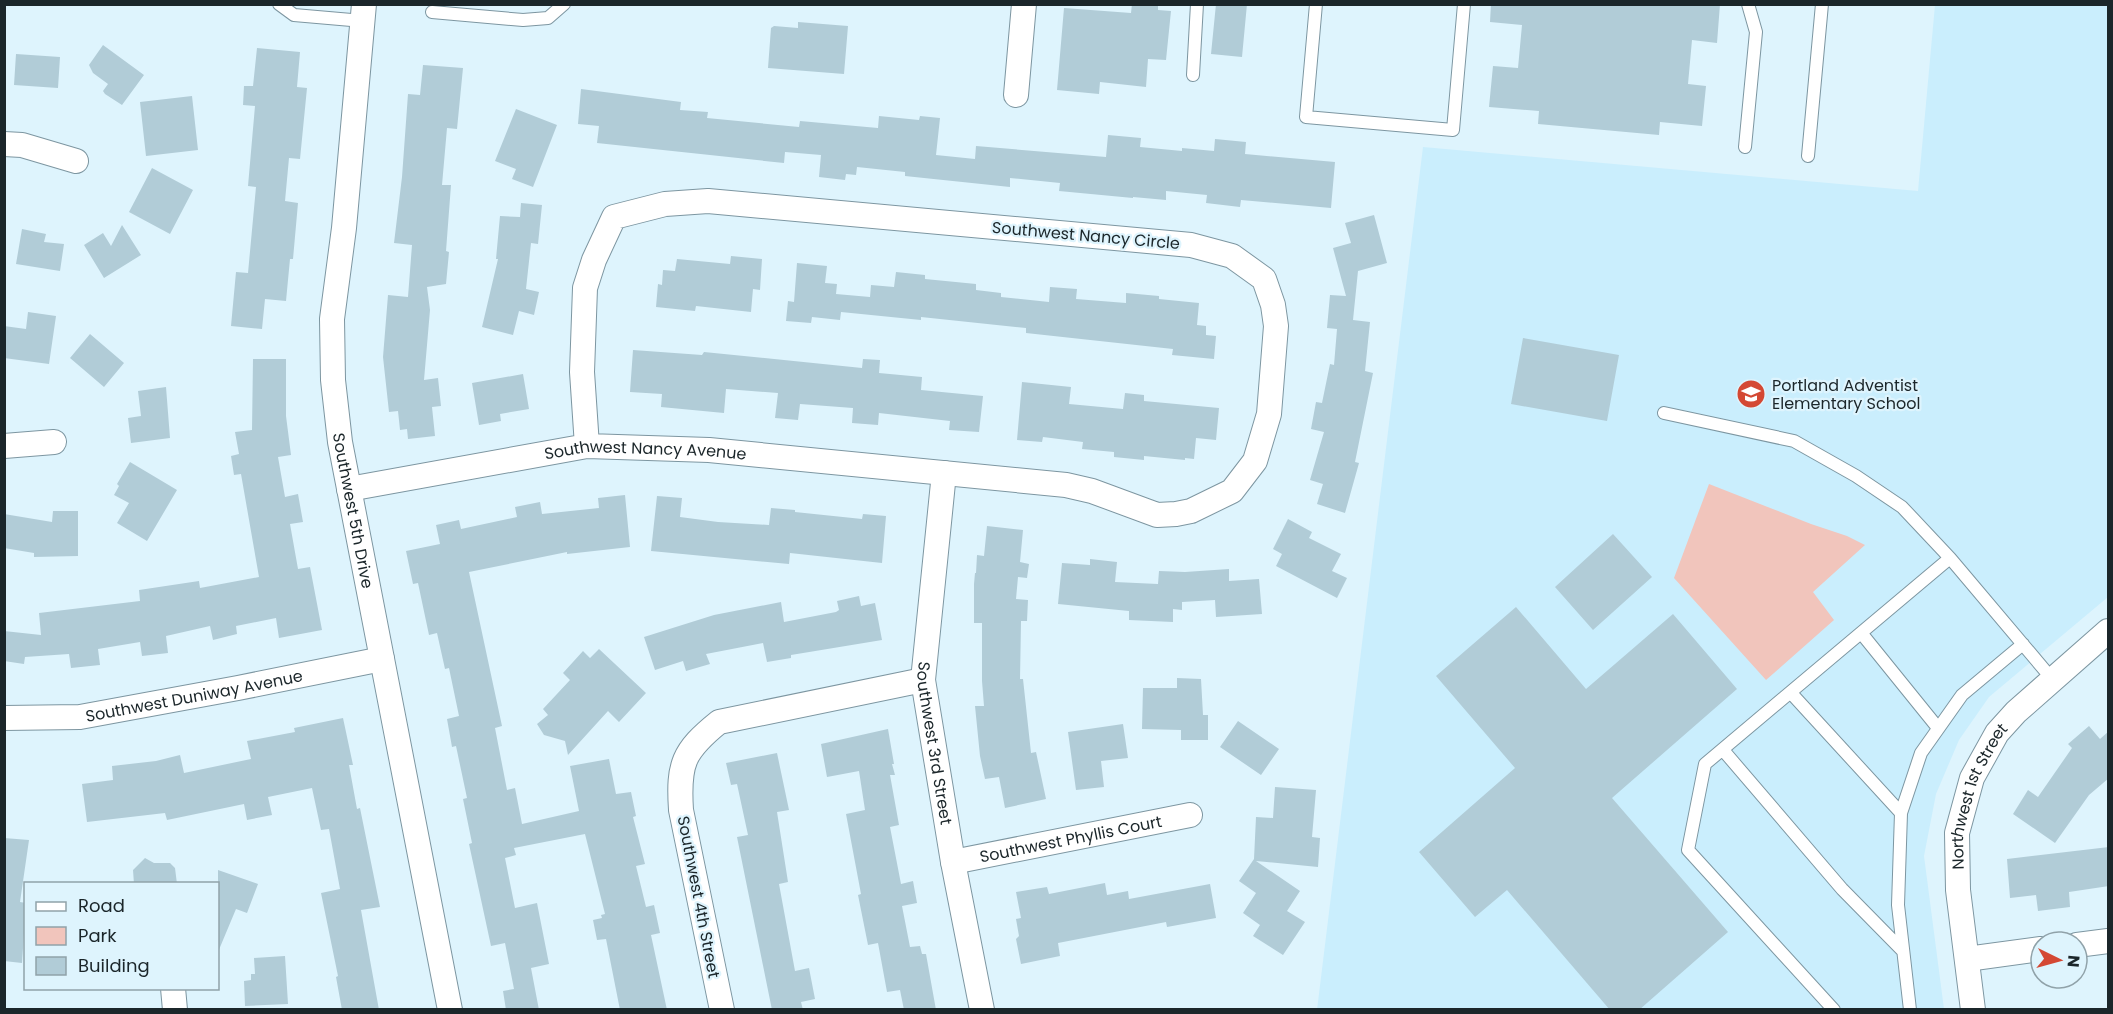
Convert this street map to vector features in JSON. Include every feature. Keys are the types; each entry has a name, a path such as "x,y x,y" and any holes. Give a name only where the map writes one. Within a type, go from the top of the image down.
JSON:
{"street":[{"path":"1016,96 1024,4"},
{"name":"Southwest 5th Drive","path":"363,13 344,228 332,319 333,380 340,442 450,1010"},
{"path":"4,144 22,145 76,161"},
{"name":"Southwest Nancy Circle","path":"587,446 582,372 585,288 594,260 614,217 665,204 708,201 1191,245 1232,256 1264,279 1273,305 1276,326 1269,414 1255,461 1232,491 1191,511 1157,515 1092,491 1066,485 944,473"},
{"path":"4,446 54,442"},
{"name":"Southwest Nancy Avenue","path":"349,489 587,446 709,450 944,473"},
{"name":"Southwest 3rd Street","path":"944,473 923,680 953,862 982,1010"},
{"name":"Northwest 1st Street","path":"1973,1010 1958,890 1958,833 1972,778 1997,733 2016,712 2109,632"},
{"name":"Southwest Duniway Avenue","path":"4,718 80,717 382,659"},
{"name":"Southwest 4th Street","path":"722,1010 681,810 679,785 682,764 691,749 719,722 923,680"},
{"name":"Southwest Phyllis Court","path":"953,862 1190,815"},
{"path":"2089,943 2109,940"},
{"path":"1967,959 2029,951"},
{"path":"173,990 176,1010"}],"lane":[{"path":"279,4 294,15 363,13"},
{"path":"432,12 523,20 548,18 564,4"},
{"path":"1193,75 1197,4"},
{"path":"1316,4 1306,117 1453,130 1464,4"},
{"path":"1745,147 1756,33 1748,4"},
{"path":"1809,156 1822,4"},
{"path":"1664,413 1794,441 1856,476 1902,507 1950,558 2053,680"},
{"path":"1834,1010 1688,850 1705,764 1950,558"},
{"path":"1862,634 1938,728"},
{"path":"1910,1010 1898,905 1901,813 1921,753 1938,728 1962,695 2023,645"},
{"path":"1791,693 1901,813"},
{"path":"1723,750 1842,889 1903,951"}],"shaded area":[{"name":"Portland Adventist Elementary School","path":"1935,5 2108,5 2108,597 1989,697 1959,740 1936,794 1924,856 1944,1009 1317,1010 1423,147 1918,191"}],"green space":[{"path":"1709,484 1847,536 1865,545 1813,592 1834,620 1766,680 1674,578"}],"building":[{"path":"1132,4 1158,4 1158,10 1171,11 1166,60 1148,59 1146,87 1100,82 1099,94 1057,90 1064,8 1131,13"},
{"path":"1216,4 1247,4 1242,57 1211,54"},
{"path":"1491,4 1720,4 1717,43 1692,40 1688,84 1706,86 1702,126 1660,122 1659,135 1538,124 1539,111 1489,107 1493,66 1518,68 1522,25 1490,22"},
{"path":"798,22 848,26 844,74 768,68 771,28 774,26 798,28"},
{"path":"103,45 144,75 122,105 105,94 103,91 108,84 93,73 89,65"},
{"path":"257,48 300,52 297,87 307,88 300,159 289,158 285,201 298,203 293,259 290,259 286,301 265,299 262,329 231,326 236,272 248,273 256,187 248,186 255,106 243,105 244,86 253,86"},
{"path":"16,54 60,57 58,88 14,85"},
{"path":"423,65 463,68 457,129 447,128 442,185 451,185 446,284 427,287 430,310 424,380 438,378 441,406 432,407 435,436 408,439 407,429 400,430 398,411 389,412 383,357 388,295 408,297 412,245 394,243 408,94 420,95"},
{"path":"581,89 681,102 680,110 708,112 707,118 799,127 800,121 878,128 879,116 919,120 920,116 940,118 936,155 975,159 976,146 1106,157 1108,135 1141,138 1140,147 1182,151 1182,148 1214,151 1215,139 1246,142 1245,154 1335,162 1331,208 1241,200 1240,207 1206,203 1207,195 1166,191 1166,200 1133,198 1059,191 1060,183 1010,178 1010,187 905,176 905,172 857,167 856,175 846,174 845,180 819,177 821,155 785,152 784,163 597,143 599,126 578,124"},
{"path":"192,96 198,150 146,156 140,102"},
{"path":"516,109 557,125 533,187 512,179 516,169 495,161"},
{"path":"152,168 193,190 170,234 129,212"},
{"path":"521,203 542,205 538,244 531,243 526,289 539,292 534,315 519,311 513,335 482,327 498,259 496,259 500,216 520,217"},
{"path":"1374,215 1387,263 1358,271 1353,320 1370,322 1365,371 1373,373 1355,462 1359,463 1345,513 1317,504 1323,484 1310,480 1324,432 1311,429 1316,402 1322,403 1330,364 1334,365 1337,329 1327,328 1330,295 1346,296 1333,248 1351,243 1345,223"},
{"path":"122,225 141,255 104,278 84,245 103,233 111,246"},
{"path":"22,229 46,234 44,242 64,244 60,271 16,264"},
{"path":"731,256 762,259 760,290 753,289 751,312 696,306 695,311 656,307 658,284 662,285 663,270 675,271 677,259 730,264"},
{"path":"797,263 827,266 825,283 837,284 836,294 870,297 871,285 894,287 896,272 925,275 925,279 976,284 976,290 1001,293 1001,297 1049,302 1050,287 1077,289 1076,299 1126,303 1126,293 1199,303 1197,325 1206,326 1206,335 1216,336 1214,359 1172,355 1173,349 1026,333 1026,328 921,317 921,320 841,312 840,320 812,317 811,323 786,321 788,301 794,302"},
{"path":"28,312 56,316 49,364 4,358 4,326 26,329"},
{"path":"90,334 124,363 104,387 70,358"},
{"path":"1523,338 1619,355 1607,421 1511,404"},
{"path":"633,350 702,355 704,352 862,368 863,359 880,360 879,373 922,377 921,390 983,396 979,432 949,430 950,421 879,413 878,425 852,423 853,408 800,404 798,420 775,418 778,393 726,389 724,413 661,407 662,394 630,392"},
{"path":"253,359 286,359 286,416 291,455 278,457 285,497 298,494 303,522 290,524 298,569 310,567 322,630 279,638 276,618 236,626 237,634 213,640 210,626 166,636 168,653 142,656 140,642 98,649 100,665 71,668 69,654 25,657 24,664 4,661 4,631 41,635 39,613 140,601 139,590 199,581 200,588 259,577 241,474 234,475 231,456 239,454 235,432 252,430"},
{"path":"523,374 529,409 500,414 501,421 479,425 472,383"},
{"path":"1022,382 1071,387 1069,404 1123,409 1125,393 1144,395 1144,401 1219,408 1216,440 1196,438 1194,459 1144,456 1144,460 1114,457 1114,452 1082,449 1083,442 1043,437 1042,442 1017,440"},
{"path":"166,387 170,438 131,443 128,418 141,416 138,391"},
{"path":"130,462 177,490 147,541 117,523 129,503 114,495 119,486 117,484"},
{"path":"625,495 630,547 567,554 567,552 469,572 502,726 495,728 507,790 515,788 522,824 579,811 570,766 609,759 616,794 631,792 636,816 633,817 645,864 636,866 646,907 654,905 660,933 651,935 667,1010 620,1010 606,939 597,940 593,920 602,918 601,915 605,914 585,834 514,848 516,855 505,858 515,908 537,903 549,964 531,968 539,1010 506,1010 503,991 514,989 505,943 491,946 469,844 472,843 463,799 467,798 456,746 452,747 447,719 459,716 449,668 445,669 437,633 429,635 418,583 413,584 406,551 440,544 436,525 459,520 461,529 517,517 515,507 540,502 542,514 599,508 598,498"},
{"path":"657,496 682,498 680,517 718,522 769,525 771,508 862,519 863,514 886,516 882,563 790,553 789,564 651,551"},
{"path":"53,511 78,511 78,556 34,557 34,553 4,548 4,514 52,522"},
{"path":"1288,519 1312,532 1309,538 1341,554 1332,571 1347,578 1337,598 1276,566 1282,554 1273,549"},
{"path":"987,526 1023,530 1020,562 1029,564 1027,578 1018,577 1016,599 1028,600 1027,621 1021,621 1020,679 1023,679 1031,753 1036,752 1046,799 1005,808 999,777 985,779 980,756 975,706 984,706 982,623 974,623 977,555 984,556"},
{"path":"1613,534 1652,577 1593,630 1555,587"},
{"path":"1090,559 1117,562 1115,582 1158,584 1159,571 1229,569 1229,581 1259,579 1262,614 1216,617 1215,600 1182,602 1182,610 1173,609 1173,622 1129,620 1129,611 1058,604 1062,563 1090,565"},
{"path":"859,596 861,606 875,603 882,640 791,655 791,658 767,662 763,643 706,654 710,664 686,671 683,661 655,670 644,637 714,615 781,602 784,622 836,612 839,610 837,601"},
{"path":"1516,607 1586,689 1673,614 1737,689 1612,798 1728,932 1639,1010 1610,1010 1507,890 1475,917 1419,852 1515,768 1436,676"},
{"path":"599,649 646,693 619,722 608,711 568,755 565,741 544,735 537,724 548,715 543,709 570,680 563,673 583,651 590,658"},
{"path":"1177,678 1201,679 1203,715 1208,715 1208,740 1181,740 1181,730 1142,729 1143,688 1177,688"},
{"path":"343,718 353,765 349,765 357,809 360,808 380,907 361,910 379,1010 342,1010 336,977 338,976 321,893 340,889 329,829 321,830 312,788 268,797 272,815 247,820 244,804 167,820 165,813 87,822 82,784 113,780 112,766 156,761 180,755 184,773 251,759 247,741 295,732 294,728"},
{"path":"1238,721 1279,749 1261,775 1220,747"},
{"path":"1123,724 1128,758 1101,761 1104,787 1076,790 1068,732"},
{"path":"2089,726 2100,739 2109,731 2109,778 2089,795 2055,843 2013,814 2028,790 2038,797 2072,748 2068,744"},
{"path":"888,729 895,775 890,775 899,825 890,827 901,884 913,881 917,903 902,906 910,947 920,946 922,954 926,954 936,1010 904,1010 900,990 887,992 878,943 868,945 846,814 865,810 859,771 827,777 821,744"},
{"path":"777,753 789,810 777,812 788,882 779,884 795,971 809,968 815,999 801,1002 803,1010 772,1010 737,837 748,835 737,784 731,785 726,763"},
{"path":"1275,787 1316,790 1312,837 1320,838 1318,867 1256,861 1300,891 1287,911 1305,922 1283,955 1253,936 1260,925 1243,913 1256,893 1239,881 1254,859 1256,817 1273,818"},
{"path":"4,838 29,840 20,902 24,903 22,963 4,961"},
{"path":"2109,847 2109,886 2069,892 2070,907 2038,911 2036,895 2010,898 2007,859"},
{"path":"145,858 154,863 170,863 175,868 177,882 134,882 133,870"},
{"path":"218,870 258,884 247,913 236,909 219,950 219,882"},
{"path":"1105,883 1107,895 1128,891 1129,899 1210,884 1216,918 1167,927 1166,922 1058,943 1060,956 1021,964 1016,939 1019,936 1016,919 1021,918 1016,892 1047,887 1049,894"},
{"path":"285,956 288,1004 245,1006 244,981 251,980 251,974 255,974 254,958"}],"place":[{"name":"Portland Adventist Elementary School","path":"1751,394"}]}
